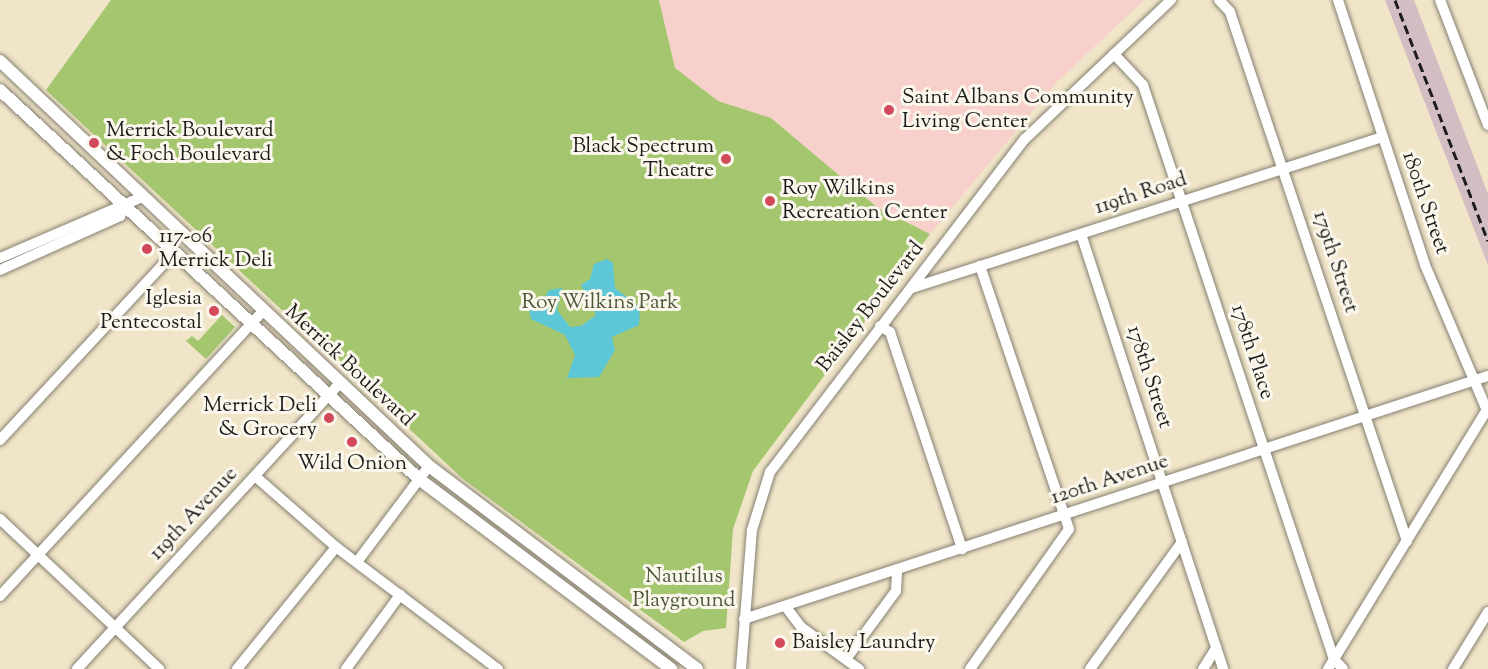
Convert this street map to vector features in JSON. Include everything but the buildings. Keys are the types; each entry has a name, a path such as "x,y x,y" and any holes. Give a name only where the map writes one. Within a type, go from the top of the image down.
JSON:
{"main road":[{"name":"Merrick Boulevard","path":"0,61 262,312 429,466 697,669"},
{"name":"Merrick Boulevard","path":"0,90 123,207 418,479 671,669"}],"street":[{"name":"Baisley Boulevard","path":"741,669 752,530 770,472 1025,139 1172,0"},
{"name":"179th Street","path":"1219,0 1230,12 1407,540"},
{"name":"180th Street","path":"1338,0 1425,265 1472,381 1487,411"},
{"path":"1440,0 1488,124"},
{"name":"178th Place","path":"1114,54 1143,85 1264,450 1331,664 1343,669"},
{"name":"119th Road","path":"911,288 1382,137"},
{"path":"0,258 142,197"},
{"path":"0,270 120,216 123,207"},
{"name":"178th Street","path":"1081,234 1223,669"},
{"path":"0,440 174,253"},
{"path":"970,669 1068,535 1065,515 980,266"},
{"path":"0,596 262,312"},
{"path":"880,326 890,332 962,549"},
{"name":"120th Avenue","path":"744,619 786,608 1488,376"},
{"name":"119th Avenue","path":"77,669 339,384"},
{"path":"1331,664 1487,411"},
{"path":"357,562 429,466"},
{"path":"255,477 336,547 498,669"},
{"path":"0,519 159,669"},
{"path":"1090,669 1182,542"},
{"path":"237,669 336,547"},
{"path":"846,659 896,591 897,571"},
{"path":"346,669 400,595"},
{"path":"786,608 801,627 859,669"},
{"path":"1453,669 1488,612"},
{"path":"1203,669 1216,648"},
{"path":"478,669 484,659"}],"shaded area":[{"name":"Saint Albans Community Living Center","path":"659,0 1144,0 1057,82 930,234 878,208 771,118 718,101 675,68"},
{"path":"1385,0 1414,0 1488,194 1488,265"}],"green space":[{"name":"Roy Wilkins Park","path":"111,0 659,0 675,68 718,101 771,118 878,208 930,234 753,471 733,529 726,628 703,631 684,642 463,479 46,90"},
{"path":"222,315 235,327 206,359 186,341 192,336 198,341"}],"water":[{"path":"607,259 613,263 615,288 640,307 639,325 612,337 615,350 599,377 567,378 575,355 565,335 531,319 528,305 540,305 549,290 562,288 557,310 570,327 581,326 596,315 581,285 590,279 594,264"}],"railway":[{"path":"1395,0 1488,241"}],"place":[{"name":"Saint Albans Community Living Center","path":"889,110"},
{"name":"Merrick Boulevard & Foch Boulevard","path":"94,143"},
{"name":"Black Spectrum Theatre","path":"726,159"},
{"name":"Roy Wilkins Recreation Center","path":"770,201"},
{"name":"117-06 Merrick Deli","path":"147,249"},
{"name":"Iglesia Pentecostal","path":"214,311"},
{"name":"Merrick Deli & Grocery","path":"329,418"},
{"name":"Wild Onion","path":"352,442"},
{"name":"Baisley Laundry","path":"780,643"}],"park label":[{"name":"Nautilus Playground","path":"684,589"}]}
